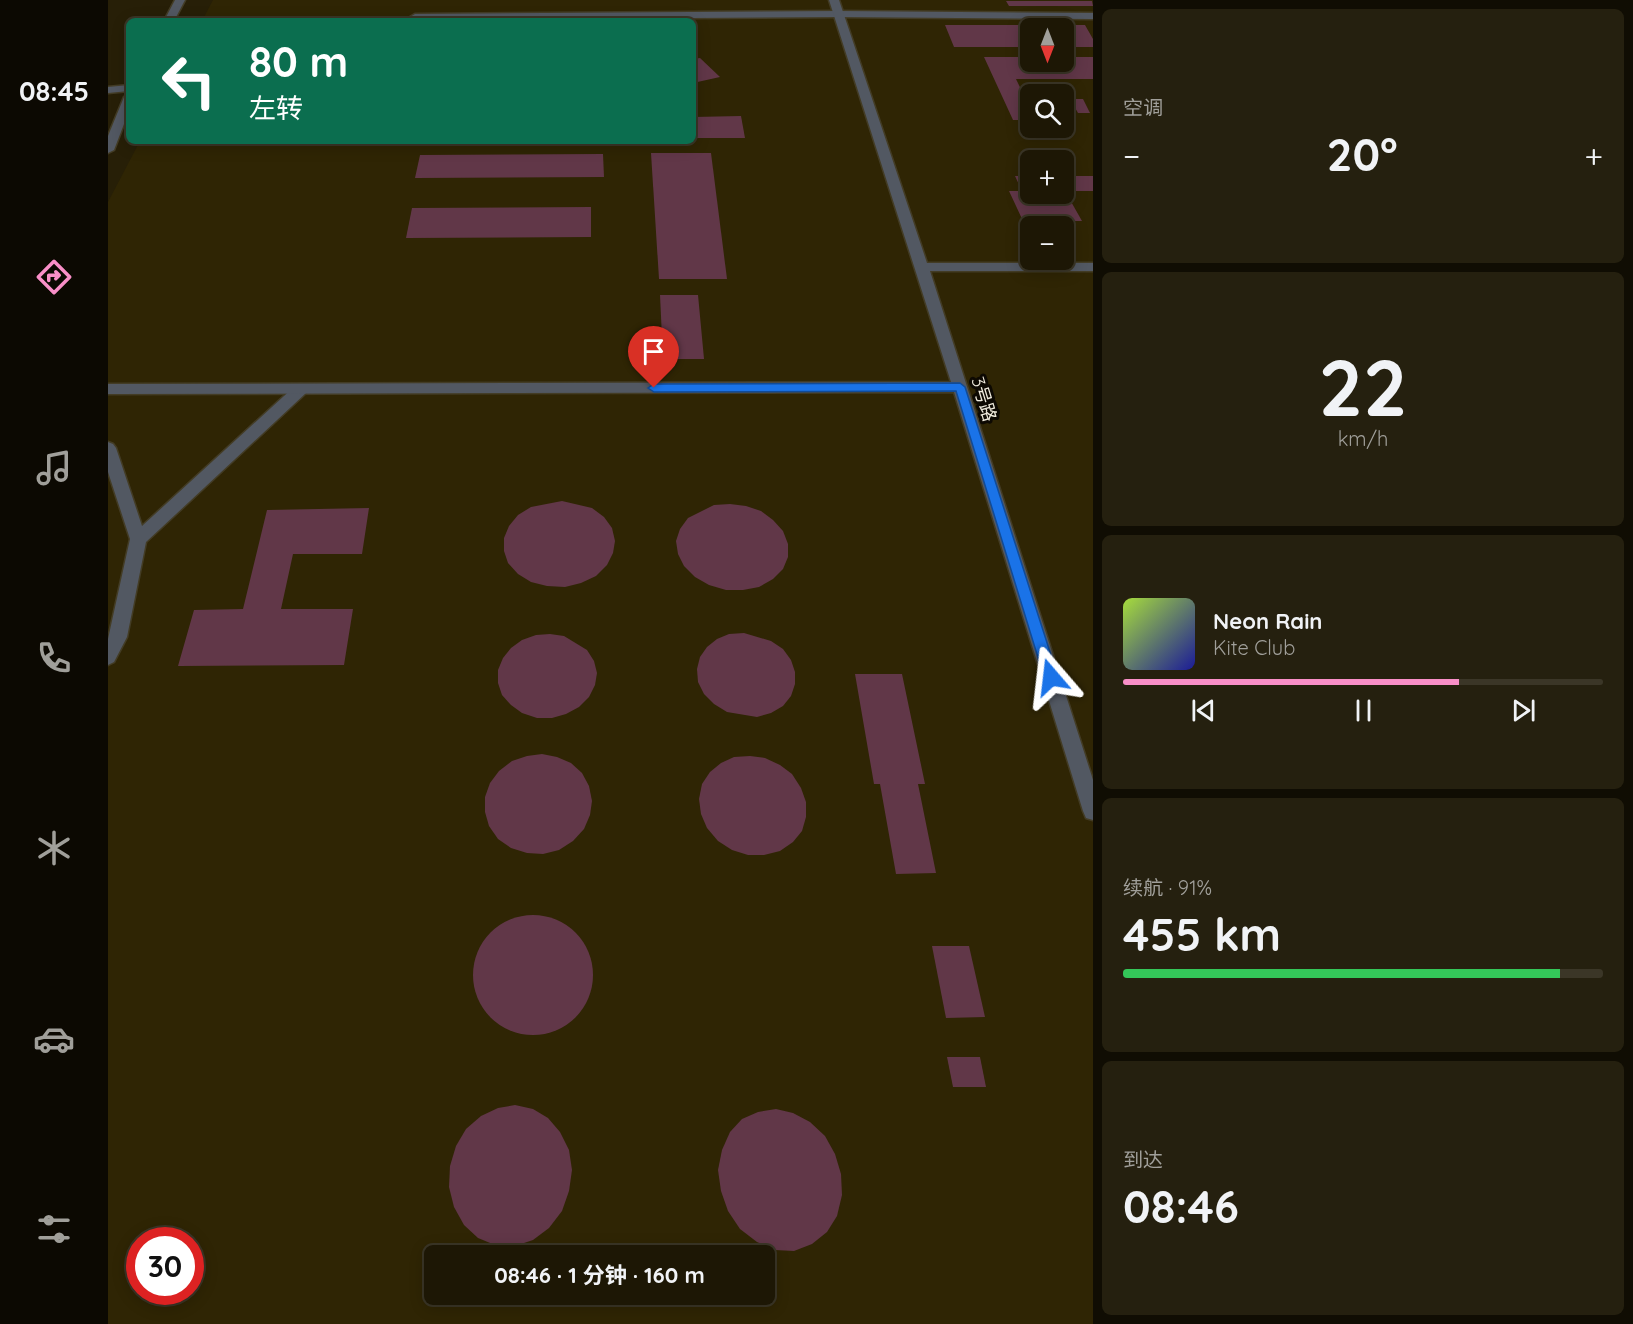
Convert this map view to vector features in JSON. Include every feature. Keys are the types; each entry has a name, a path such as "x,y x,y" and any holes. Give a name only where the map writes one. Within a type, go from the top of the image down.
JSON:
{"street":[{"path":"170,18 180,0"},
{"path":"415,17 837,7 1093,16"},
{"name":"3号路","path":"837,7 922,267 1093,811"},
{"path":"108,90 126,88"},
{"path":"108,150 126,105"},
{"path":"922,267 1093,267"},
{"path":"108,389 960,387"},
{"path":"138,539 301,389"},
{"path":"108,448 138,539 118,637 108,657"}],"shaded area":[{"path":"213,0 1093,0 1093,1324 108,1324 108,202 138,144 696,144 696,18 204,18"}],"building":[{"path":"1006,1 1092,1 1093,6 1009,6"},
{"path":"945,25 1020,25 1020,47 954,47"},
{"path":"1074,25 1085,25 1093,39 1093,47 1074,47"},
{"path":"984,57 1020,57 1020,72 1074,72 1074,57 1093,57 1093,79 1016,79 1020,87 1020,120 1013,120"},
{"path":"700,58 720,77 696,82 696,59"},
{"path":"1074,99 1083,99 1090,113 1078,113 1074,106"},
{"path":"741,116 745,138 696,138 696,117"},
{"path":"651,153 711,153 727,279 659,279"},
{"path":"603,154 604,177 415,178 420,155"},
{"path":"1015,176 1020,176 1020,187"},
{"path":"1074,176 1093,176 1093,191 1074,191"},
{"path":"1009,191 1020,191 1020,204 1072,204 1082,221 1074,221 1074,216 1021,216"},
{"path":"591,207 591,237 406,238 412,208"},
{"path":"660,295 698,295 704,359 663,359"},
{"path":"562,501 592,508 604,517 612,528 615,541 613,553 607,565 596,576 581,583 565,587 531,582 518,574 508,563 504,551 504,538 509,526 518,515 531,507"},
{"path":"730,504 761,511 783,531 788,544 788,557 783,569 773,579 759,587 726,590 709,585 695,577 684,566 678,554 676,541 680,529 688,518 714,505"},
{"path":"369,508 362,554 293,554 281,609 353,609 344,665 178,666 194,610 243,609 267,510"},
{"path":"744,633 771,641 783,649 791,660 795,672 795,684 791,696 783,706 757,717 727,712 704,694 698,682 697,669 700,657 707,647 717,639 729,634"},
{"path":"536,635 564,636 587,650 594,661 597,673 595,685 589,697 579,707 552,718 537,718 522,713 502,695 498,683 498,670 503,658 511,648 522,640"},
{"path":"855,674 902,674 925,784 918,784 936,873 896,874 880,784 874,784"},
{"path":"542,754 571,763 582,773 589,786 592,801 590,815 584,829 573,841 559,850 543,854 527,853 511,848 498,839 489,826 485,812 485,797 490,783 499,771 512,761"},
{"path":"734,757 765,758 792,774 806,802 806,817 802,831 793,842 780,851 764,855 748,855 732,850 718,841 707,828 701,814 699,799 702,784 710,772 721,763"},
{"path":"533,915 556,920 575,933 588,952 593,975 588,998 575,1017 556,1030 533,1035 510,1030 491,1017 478,998 473,975 478,952 491,933 510,920"},
{"path":"932,946 969,946 985,1017 946,1018"},
{"path":"947,1057 980,1057 986,1087 953,1087"},
{"path":"515,1105 533,1109 548,1118 560,1132 569,1150 572,1170 569,1191 562,1211 549,1228 533,1240 518,1245 495,1245 478,1238 464,1225 454,1207 449,1187 450,1166 456,1146 466,1129 481,1116 498,1108"},
{"path":"776,1109 793,1113 810,1122 825,1136 835,1154 841,1174 842,1195 837,1216 827,1232 812,1244 794,1251 775,1250 775,1245 764,1245 757,1242 740,1229 728,1211 721,1191 718,1170 722,1150 730,1132 742,1119 758,1112"}],"route":[{"path":"654,388 960,387 1051,677"}]}
